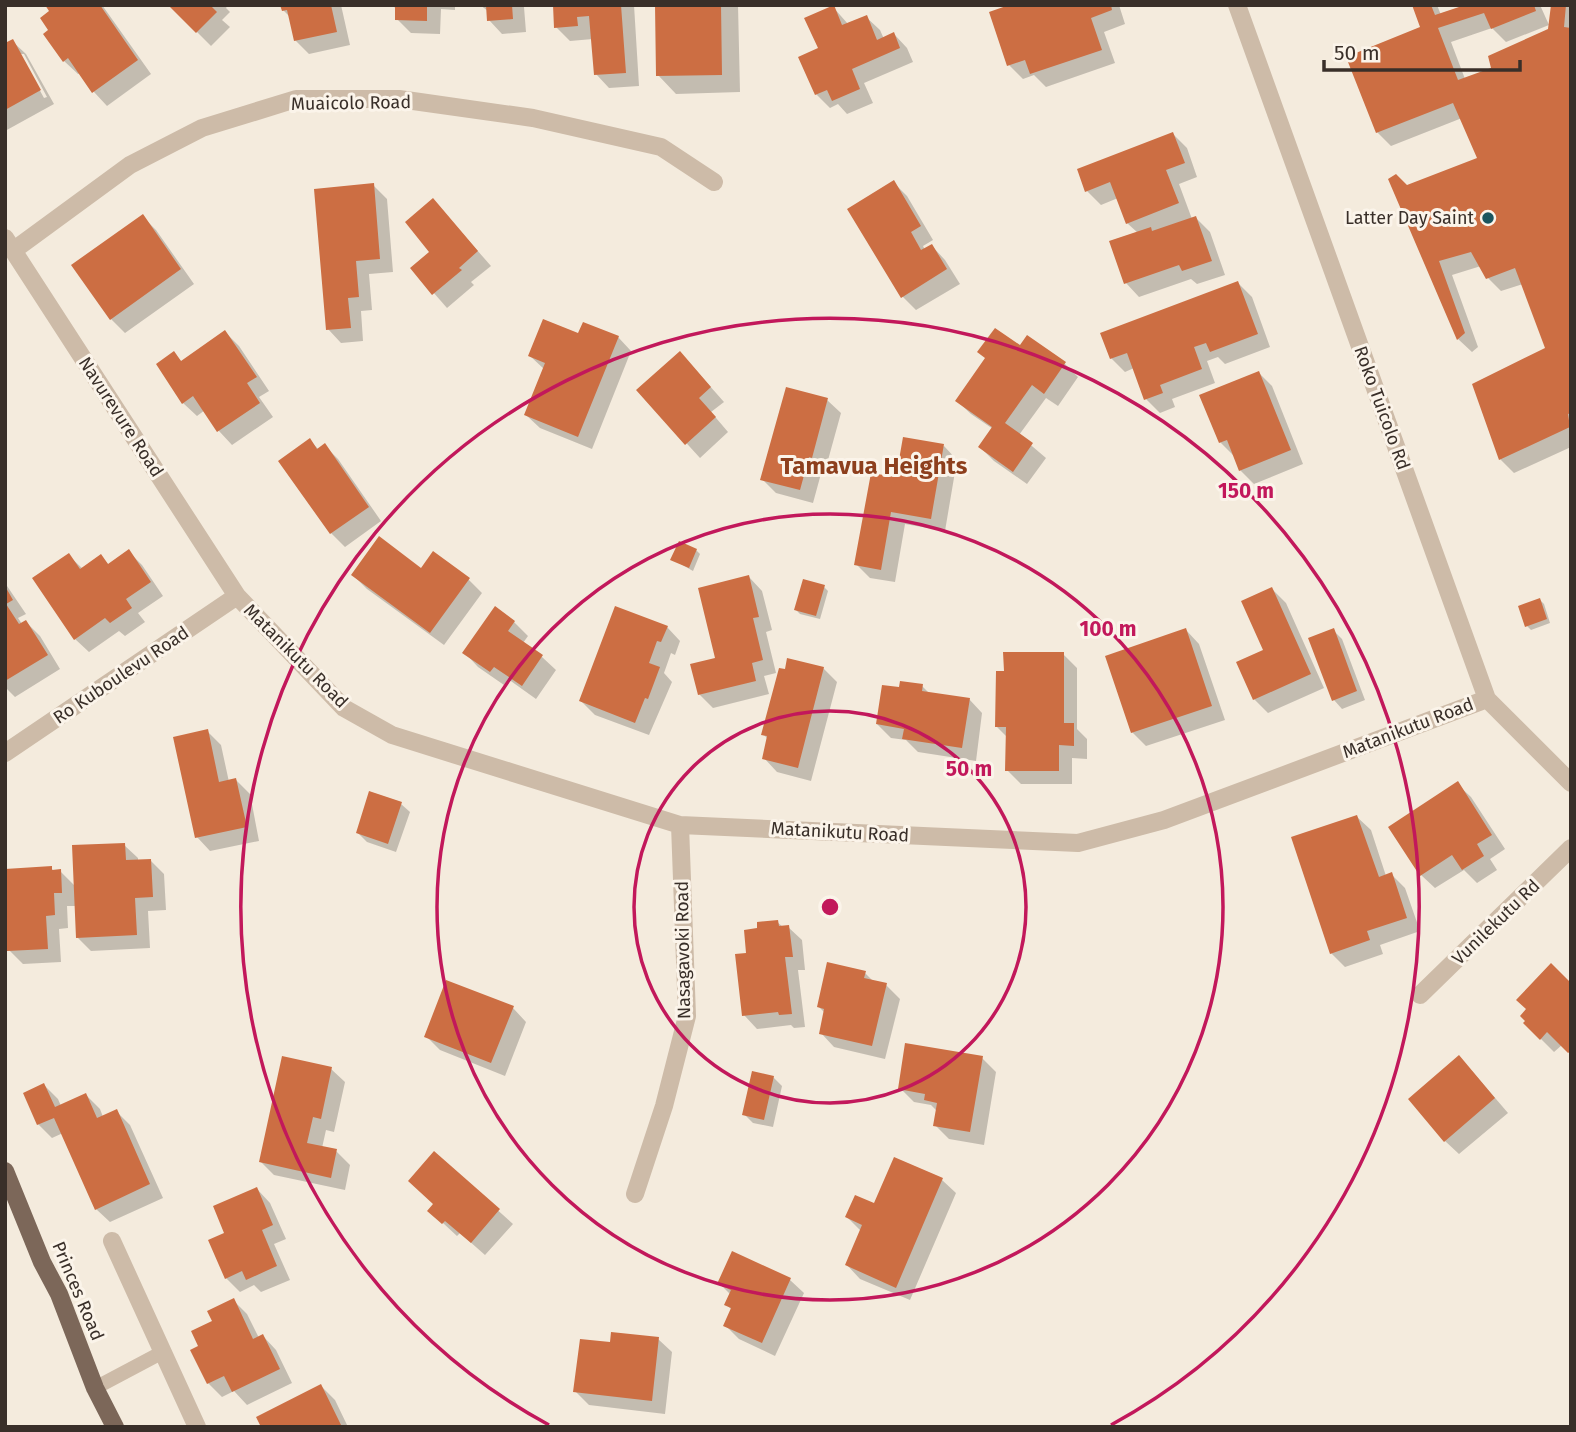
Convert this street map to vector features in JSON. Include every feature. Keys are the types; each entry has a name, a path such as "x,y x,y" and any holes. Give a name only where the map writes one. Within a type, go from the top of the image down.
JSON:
{"main road":[{"name":"Princes Road","path":"5,1171 42,1262 59,1294 95,1388 115,1427"}],"street":[{"name":"Roko Tuicolo Rd","path":"1237,5 1487,699 1571,783"},
{"name":"Muaicolo Road","path":"10,244 130,165 202,128 296,99 398,99 533,118 661,147 714,182"},
{"name":"Navurevure Road","path":"10,244 237,597"},
{"name":"Matanikutu Road","path":"237,597 344,708 392,735 680,825 1078,843 1164,820 1487,699"},
{"name":"Ro Kuboulevu Road","path":"5,753 237,597"},
{"name":"Nasagavoki Road","path":"635,1194 664,1107 687,1016 680,825"},
{"name":"Vunilekutu Rd","path":"1420,995 1571,848"},
{"path":"112,1241 197,1427"}],"lane":[{"path":"95,1388 161,1353"}],"building":[{"path":"45,5 100,5 138,60 92,93 68,58 63,62 43,34 48,30 40,18 49,11"},
{"path":"171,5 210,5 217,12 196,33"},
{"path":"280,5 331,5 337,32 294,41 287,10 282,11"},
{"path":"395,5 427,5 427,21 395,20"},
{"path":"486,5 512,5 513,19 487,21"},
{"path":"553,5 621,5 626,73 594,75 589,16 577,17 578,26 554,28"},
{"path":"655,5 721,5 722,75 656,76"},
{"path":"834,5 842,25 867,15 877,40 894,32 900,48 852,69 860,89 832,101 827,90 815,95 798,57 818,48 804,18"},
{"path":"1009,5 1111,5 1112,10 1091,18 1102,50 1030,74 1025,60 1007,66 989,12"},
{"name":"Latter Day Saint","path":"1412,5 1431,5 1435,15 1465,5 1534,5 1536,11 1491,29 1484,13 1438,28 1458,80 1491,68 1488,56 1548,29 1551,5 1566,5 1564,27 1571,28 1570,427 1499,460 1472,384 1545,348 1515,268 1486,279 1471,252 1439,261 1465,333 1457,340 1388,179 1396,174 1407,185 1477,158 1453,103 1376,133 1346,57 1420,27"},
{"path":"13,39 41,90 5,110 5,43"},
{"path":"1173,132 1185,163 1166,170 1179,203 1126,224 1110,182 1085,192 1077,169"},
{"path":"894,180 921,226 911,232 921,250 932,244 947,269 901,298 847,209"},
{"path":"374,183 380,259 356,261 359,297 348,298 351,328 326,330 314,189"},
{"path":"433,198 478,251 459,268 462,270 432,295 410,268 429,252 405,222"},
{"path":"143,214 181,269 110,320 71,265"},
{"path":"1196,216 1212,261 1182,271 1179,265 1124,284 1109,241 1151,227 1152,231"},
{"path":"1238,281 1258,334 1210,352 1206,343 1194,347 1202,369 1160,385 1163,393 1144,400 1127,353 1110,359 1100,333"},
{"path":"543,319 578,333 583,322 619,336 578,437 524,415 545,363 528,356"},
{"path":"995,328 1020,345 1027,335 1066,362 1044,394 1032,385 1005,423 1033,443 1013,472 978,447 992,427 955,401 985,358 977,352"},
{"path":"225,330 257,377 247,383 260,403 217,432 193,396 182,404 156,364 174,351 181,361"},
{"path":"680,351 711,387 699,398 716,417 685,445 636,390"},
{"path":"1259,371 1291,450 1239,471 1227,440 1219,443 1199,395"},
{"path":"786,387 828,398 812,458 809,457 800,490 760,480"},
{"path":"903,437 944,444 931,519 891,512 881,570 854,565 871,473 896,477"},
{"path":"310,438 317,449 325,443 369,507 330,534 278,461"},
{"path":"379,536 421,568 433,551 470,578 430,633 351,575"},
{"path":"679,541 697,549 689,568 670,560"},
{"path":"129,549 151,582 126,599 132,608 110,623 105,618 74,640 32,578 69,553 80,569 101,554 108,564"},
{"path":"749,575 759,617 753,618 763,660 752,663 756,681 698,695 690,664 715,658 698,588"},
{"path":"803,579 825,585 816,616 794,610"},
{"path":"5,586 13,600 6,604 19,624 26,620 48,655 5,681"},
{"path":"1272,587 1311,674 1253,700 1236,662 1263,650 1241,601"},
{"path":"1540,598 1547,619 1525,627 1518,606"},
{"path":"495,606 515,621 508,631 543,655 522,686 494,667 490,672 462,653"},
{"path":"615,606 668,626 661,642 657,641 649,663 660,667 635,723 579,701"},
{"path":"1186,628 1212,706 1131,733 1105,656"},
{"path":"1334,628 1357,691 1332,701 1308,638"},
{"path":"1003,652 1064,652 1064,723 1074,723 1074,746 1059,745 1059,771 1005,771 1006,727 995,727 996,671 1004,671"},
{"path":"787,658 824,667 798,768 762,759 767,736 761,735 779,668 785,669"},
{"path":"900,681 923,684 922,691 970,698 962,748 902,739 904,729 876,724 882,685 899,687"},
{"path":"208,729 219,782 236,778 247,827 195,838 173,737"},
{"path":"1458,781 1492,835 1477,844 1484,856 1462,870 1452,855 1420,876 1388,827"},
{"path":"369,791 402,802 388,844 356,833"},
{"path":"1357,815 1379,877 1392,872 1407,918 1367,931 1370,940 1330,954 1291,837"},
{"path":"125,843 126,860 151,859 153,897 135,898 137,935 76,938 72,845"},
{"path":"52,866 52,870 61,869 62,893 54,893 55,915 46,916 48,949 7,951 5,869"},
{"path":"778,920 779,926 789,925 793,957 785,957 792,1014 779,1015 778,1012 742,1016 735,954 746,953 744,930 757,928 757,922"},
{"path":"827,962 866,971 864,978 887,983 872,1046 819,1034 824,1009 817,1007"},
{"path":"1551,963 1571,983 1571,1051 1568,1053 1547,1032 1540,1040 1523,1023 1525,1021 1520,1016 1526,1009 1516,1000"},
{"path":"446,980 514,1006 491,1063 424,1037"},
{"path":"905,1043 983,1056 970,1132 933,1126 937,1103 924,1100 925,1094 898,1089"},
{"path":"1459,1055 1495,1098 1444,1142 1408,1099"},
{"path":"282,1056 332,1067 321,1119 313,1117 307,1143 337,1149 331,1178 259,1162"},
{"path":"752,1071 774,1076 764,1120 742,1115"},
{"path":"44,1083 55,1107 86,1093 97,1118 117,1109 150,1184 95,1210 54,1118 37,1125 23,1093"},
{"path":"434,1151 500,1209 471,1243 445,1221 442,1224 427,1211 433,1204 408,1181"},
{"path":"894,1157 943,1178 896,1288 845,1265 862,1225 845,1217 855,1195 874,1203"},
{"path":"257,1187 273,1225 262,1230 277,1266 246,1280 242,1271 225,1279 208,1240 224,1233 213,1206"},
{"path":"732,1251 791,1278 762,1343 723,1326 731,1308 724,1305 731,1290 717,1284"},
{"path":"234,1298 253,1339 263,1334 280,1369 232,1392 224,1376 207,1384 190,1350 198,1346 191,1331 212,1321 207,1311"},
{"path":"611,1332 659,1337 652,1401 573,1392 580,1339 610,1342"},
{"path":"321,1384 342,1427 261,1427 256,1417"}],"place":[{"name":"Latter Day Saint","path":"1488,218"}],"district":[{"name":"Tamavua Heights","path":"874,466"}]}
